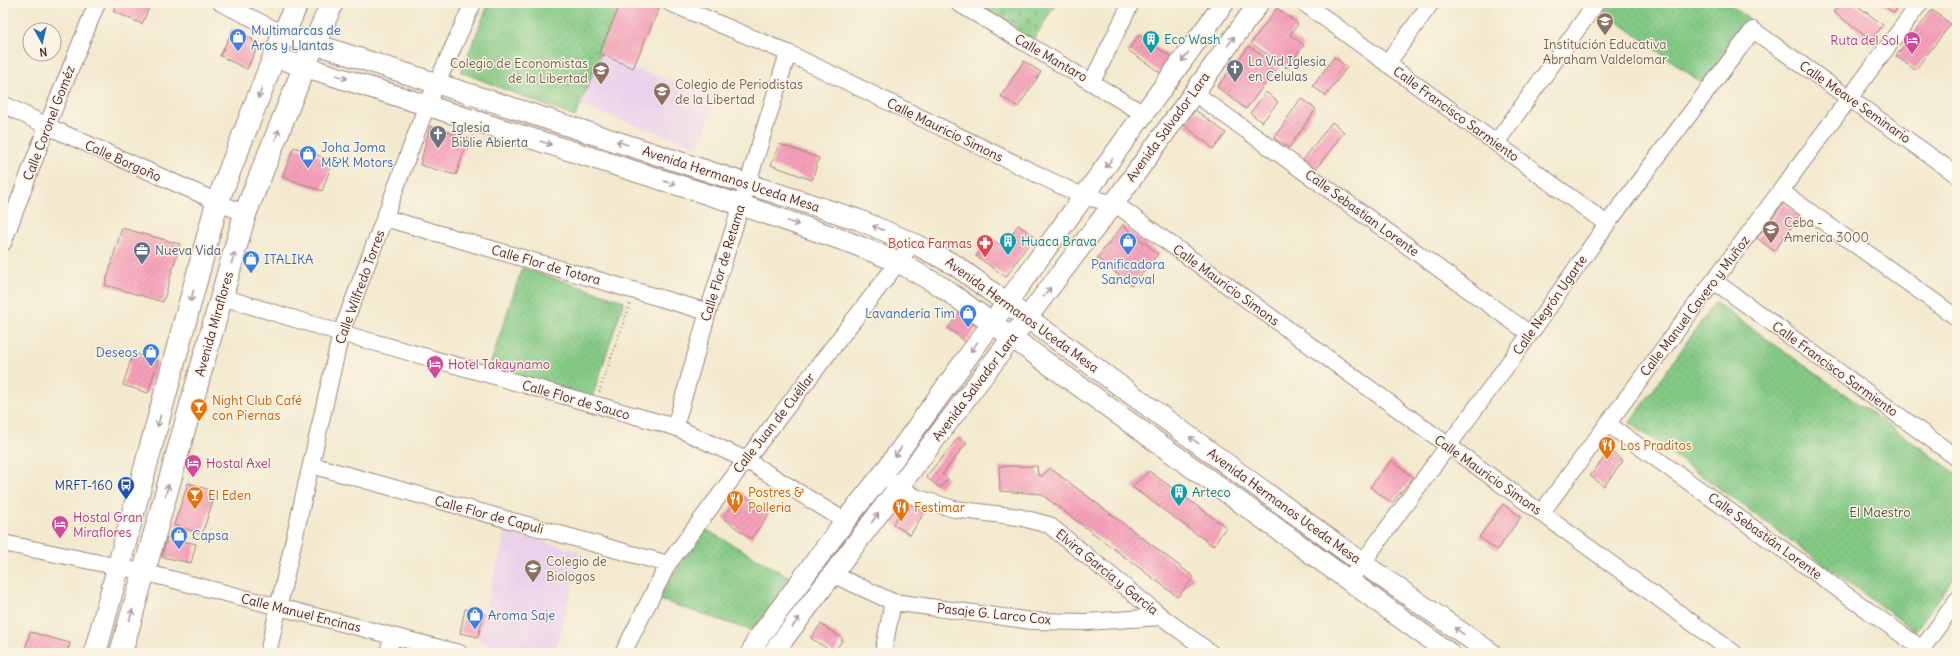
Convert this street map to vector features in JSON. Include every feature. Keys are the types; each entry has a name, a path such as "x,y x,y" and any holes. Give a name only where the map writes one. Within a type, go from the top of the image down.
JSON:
{"main road":[{"path":"95,653 217,203 274,57 298,3"},
{"name":"Avenida Miraflores","path":"121,653 245,214 305,65 332,3"}],"street":[{"name":"Calle Coronel Goméz","path":"3,243 47,126 97,3"},
{"path":"221,3 284,34"},
{"name":"Calle Wilfredo Torres","path":"268,653 341,333 427,105 473,3"},
{"name":"Calle Mantaro","path":"958,3 1144,114"},
{"path":"1092,82 1131,3"},
{"name":"Avenida Salvador Lara","path":"751,653 757,640 845,520 882,475 1005,303 1084,197 1224,3"},
{"name":"Avenida Salvador Lara","path":"773,653 1114,203 1259,3"},
{"name":"Calle Francisco Sarmiento","path":"1304,3 1607,224"},
{"path":"1387,64 1431,3"},
{"path":"1496,143 1596,3"},
{"name":"Calle Manuel Cavero y Muñoz","path":"1542,512 1920,3"},
{"name":"Calle Mauricio Simons","path":"674,4 788,53 1084,197 1114,203 1447,447 1542,512 1734,653"},
{"name":"Calle Meave Seminario","path":"1753,30 1957,175"},
{"name":"Calle Negrón Ugarte","path":"1349,581 1530,334 1607,224 1753,30"},
{"name":"Avenida Hermanos Uceda Mesa","path":"284,34 858,220 913,243 955,265 1362,563 1491,653"},
{"name":"Calle Flor de Retama","path":"675,427 708,312 788,53"},
{"name":"Avenida Hermanos Uceda Mesa","path":"274,57 305,65 741,206 851,243 898,262 942,287 1449,653"},
{"name":"Calle Sebastian Lorente","path":"1193,92 1530,334"},
{"name":"Calle Borgoño","path":"3,104 47,126 217,203 245,214"},
{"path":"1780,191 1957,318"},
{"name":"Calle Flor de Totora","path":"385,218 708,312"},
{"name":"Calle Juan de Cuéllar","path":"623,653 668,564 913,243"},
{"name":"Calle Francisco Sarmiento","path":"1714,281 1957,458"},
{"name":"Calle Flor de Sauco","path":"222,297 594,406 675,427 746,460 845,520"},
{"path":"1153,440 1167,421"},
{"name":"Calle Sebastián Lorente","path":"1608,424 1920,651"},
{"name":"Calle Flor de Capuli","path":"311,465 668,564"},
{"name":"Elvira García y García","path":"882,475 915,497 954,509 1019,517 1050,526 1162,617 1211,653"},
{"name":"Calle Manuel Encinas","path":"3,543 143,572 459,653"},
{"name":"Pasaje G. Larco Cox","path":"832,574 893,602 1032,621 1086,622 1162,617"},
{"path":"1920,651 1957,600"},
{"path":"883,653 893,602"},
{"path":"388,653 392,636"}],"path":[{"path":"594,406 634,290"}],"shaded area":[{"name":"Colegio de Periodistas de la Libertad","path":"599,53 633,68 717,96 699,147 577,105"},
{"name":"Colegio de Biologos","path":"506,532 582,552 555,653 522,653 477,641"}],"green space":[{"path":"489,3 621,3 575,117 461,72"},
{"path":"958,3 1056,3 1030,46"},
{"path":"1609,3 1728,3 1750,20 1702,83 1603,11"},
{"path":"522,268 624,301 591,401 489,368"},
{"name":"El Maestro","path":"1715,302 1957,474 1957,574 1915,631 1630,423"},
{"path":"705,529 791,578 753,631 657,599"}],"building":[{"path":"116,3 151,3 142,24 113,11"},
{"path":"621,3 644,3 659,9 633,68 599,53"},
{"path":"1840,3 1854,3 1883,25 1871,40 1833,12"},
{"path":"1880,3 1901,3 1894,13"},
{"path":"1277,8 1298,24 1290,35 1304,45 1287,68 1251,43"},
{"path":"1932,10 1951,24 1915,70 1896,56"},
{"name":"Multimarcas de Aros y Llantas","path":"233,29 252,39 257,48 247,69 220,56"},
{"name":"Eco Wash","path":"1139,35 1173,58 1162,74 1128,50"},
{"path":"1249,46 1278,67 1246,109 1217,87"},
{"path":"1334,57 1347,67 1326,96 1313,86"},
{"path":"1024,61 1041,72 1018,107 1001,96"},
{"path":"1266,92 1278,102 1262,122 1250,113"},
{"path":"1301,98 1316,109 1289,148 1274,138"},
{"path":"1195,110 1226,133 1214,149 1184,125"},
{"path":"1332,122 1344,132 1312,174 1300,164"},
{"name":"Iglesia Biblie Abierta","path":"430,126 468,138 456,175 420,165"},
{"path":"779,144 819,158 812,180 771,165"},
{"name":"Joha Joma M&K Motors","path":"294,147 333,161 322,191 282,177"},
{"path":"1784,203 1800,215 1774,251 1757,238"},
{"name":"Huaca Brava","path":"1018,225 1034,236 1006,277 976,256 989,237 1003,247"},
{"name":"Panificadora Sandoval","path":"1123,225 1158,254 1132,286 1097,258"},
{"name":"Nueva Vida","path":"122,228 180,244 163,302 105,285"},
{"path":"959,313 977,327 966,342 948,328"},
{"path":"133,353 158,361 148,393 123,385"},
{"path":"959,437 967,443 942,474 948,479 940,488 926,477"},
{"path":"1610,450 1623,461 1604,486 1590,476"},
{"path":"1391,460 1413,477 1392,503 1370,487"},
{"path":"999,466 1037,466 1038,475 1042,476 1050,468 1194,577 1178,597 1041,494 1000,491"},
{"name":"Arteco","path":"1149,471 1226,527 1213,546 1132,487"},
{"path":"188,483 216,492 202,534 174,525"},
{"path":"741,493 769,514 751,539 723,518"},
{"path":"907,502 924,513 910,535 893,524"},
{"path":"1503,504 1521,517 1497,550 1479,537"},
{"name":"Capsa","path":"167,537 196,544 191,563 162,557"},
{"path":"465,609 484,613 478,637 460,633"},
{"path":"821,624 843,639 834,653 811,638"},
{"path":"30,632 70,643 67,653 24,653"}],"place":[{"name":"Institución Educativa Abraham Valdelomar","path":"1605,36"},
{"name":"Multimarcas de Aros y Llantas","path":"238,52"},
{"name":"Eco Wash","path":"1151,54"},
{"name":"Ruta del Sol","path":"1912,55"},
{"name":"La Vid Iglesia en Celulas","path":"1235,83"},
{"name":"Colegio de Economistas de la Libertad","path":"601,85"},
{"name":"Colegio de Periodistas de la Libertad","path":"662,106"},
{"name":"Iglesia Biblie Abierta","path":"438,149"},
{"name":"Joha Joma M&K Motors","path":"308,169"},
{"name":"Ceba - America 3000","path":"1771,244"},
{"name":"Huaca Brava","path":"1008,256"},
{"name":"Panificadora Sandoval","path":"1128,256"},
{"name":"Botica Farmas","path":"985,258"},
{"name":"Nueva Vida","path":"142,265"},
{"name":"ITALIKA","path":"251,274"},
{"name":"Lavandería Tim","path":"968,328"},
{"name":"Deseos","path":"151,367"},
{"name":"Hotel Takaynamo","path":"435,379"},
{"name":"Night Club Café con Piernas","path":"199,422"},
{"name":"Los Praditos","path":"1607,460"},
{"name":"Hostal Axel","path":"193,478"},
{"name":"MRFT-160","path":"126,500"},
{"name":"Arteco","path":"1179,507"},
{"name":"El Eden","path":"195,510"},
{"name":"Postres & Polleria","path":"735,514"},
{"name":"Festimar","path":"901,522"},
{"name":"Hostal Gran Miraflores","path":"60,539"},
{"name":"Capsa","path":"179,550"},
{"name":"Colegio de Biologos","path":"533,583"},
{"name":"Aroma Saje","path":"475,630"}]}
